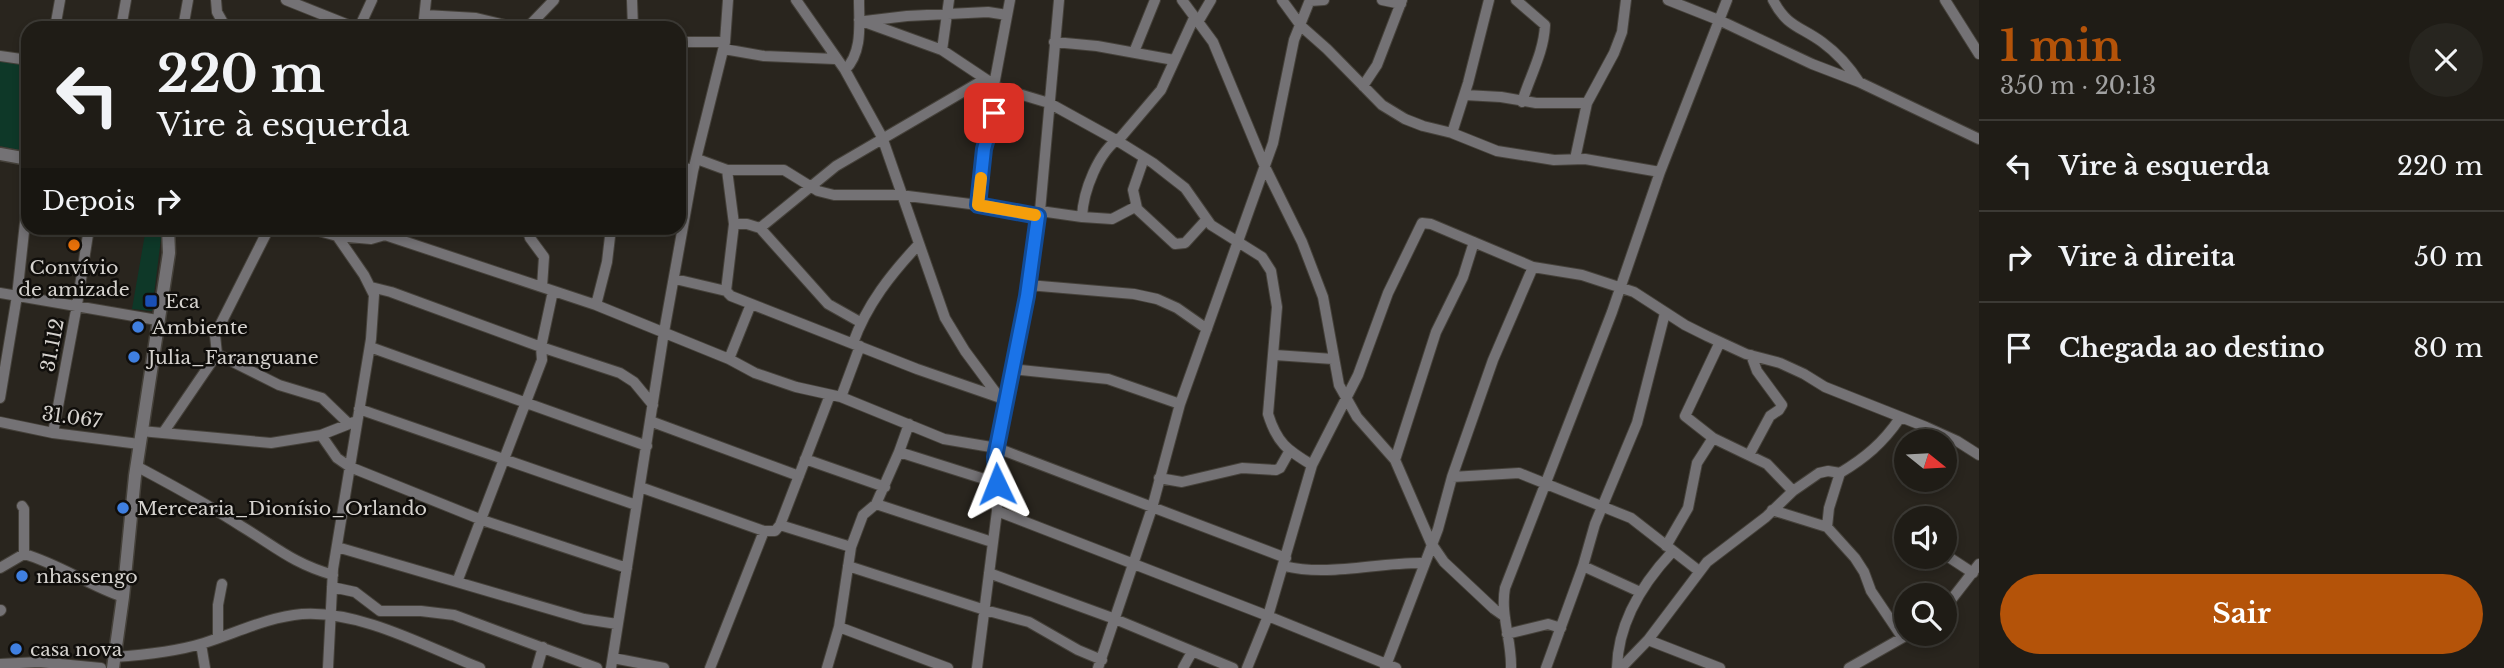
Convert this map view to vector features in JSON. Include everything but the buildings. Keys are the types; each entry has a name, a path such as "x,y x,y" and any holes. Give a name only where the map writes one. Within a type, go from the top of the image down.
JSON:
{"street":[{"path":"56,21 60,0"},
{"path":"122,21 126,0"},
{"path":"184,21 188,0"},
{"path":"216,0 217,12 222,21"},
{"path":"286,0 339,21"},
{"path":"361,21 372,0"},
{"path":"424,21 426,0"},
{"path":"534,21 554,0"},
{"path":"632,0 633,21"},
{"path":"686,209 692,171 724,46 728,0"},
{"path":"796,0 845,70 881,137 945,318 965,351 1002,399"},
{"path":"845,70 854,61 857,52 861,21 859,0"},
{"path":"942,50 949,0"},
{"path":"978,205 993,84 1010,0"},
{"path":"977,668 997,511 995,457 1002,399 1012,369 1039,213 1059,0"},
{"path":"1134,51 1155,0"},
{"path":"1182,0 1213,42 1265,167 1302,242 1323,297 1339,385 1357,417 1395,460 1431,543 1444,562 1504,616"},
{"path":"1082,218 1087,185 1094,168 1161,90 1196,20 1211,0"},
{"path":"1282,0 1301,26 1382,105 1405,119 1452,133 1497,151 1554,160 1585,159 1660,172"},
{"path":"848,566 1029,622 1100,664 1152,508 1180,404 1273,143 1294,40 1310,0 1324,0"},
{"path":"1363,86 1377,65 1401,2 1382,0"},
{"path":"1452,133 1489,0"},
{"path":"1516,0 1545,25 1544,41 1522,102"},
{"path":"1576,159 1587,103 1614,53 1622,32 1626,0"},
{"path":"1668,0 1859,82 1979,139"},
{"path":"1511,668 1511,651 1504,616 1505,588 1727,0"},
{"path":"1773,0 1783,16 1795,27 1822,42 1841,58 1859,82"},
{"path":"1945,0 1979,54"},
{"path":"861,21 988,12 1007,15"},
{"path":"425,15 489,21"},
{"path":"861,21 942,50 993,84 1049,103 1116,140 1185,188 1211,225 1262,257 1271,271 1278,307 1268,414 1279,440 1289,452 1312,465"},
{"path":"1054,42 1134,51 1174,60"},
{"path":"686,43 724,46 764,55 835,59"},
{"path":"0,56 21,59"},
{"path":"760,228 836,166 881,137 993,84"},
{"path":"1465,94 1522,102 1587,103"},
{"path":"0,154 21,158"},
{"path":"1144,158 1133,190 1138,208 1175,244 1185,243 1206,220"},
{"path":"697,159 727,170 784,170 826,194 844,197 900,195 1082,218 1112,219 1133,207 1138,208"},
{"path":"686,168 692,171"},
{"path":"726,291 734,223 727,170"},
{"path":"734,223 760,228 828,304 860,322"},
{"path":"1247,668 1268,616 1312,465 1358,375 1388,293 1422,223 1431,224 1533,267 1582,275 1621,286 1685,326 1751,355 1780,363 1825,387 1957,441 1979,456"},
{"path":"0,398 17,296 24,235"},
{"name":"31.112","path":"54,433 88,235"},
{"path":"168,235 169,253 136,466 114,662 201,644 282,617 304,614 361,621 480,668"},
{"path":"163,433 217,354 215,335 265,235"},
{"path":"333,235 371,239 378,235"},
{"path":"397,235 596,305 778,382 841,397 944,439 997,448 1285,562 1321,571 1400,562 1424,563"},
{"path":"529,235 544,257 542,287"},
{"path":"596,305 607,262 610,235"},
{"path":"664,668 612,663 682,235"},
{"path":"328,668 332,575 350,467 355,418 370,347 374,295 337,236"},
{"path":"1395,460 1436,332 1463,277 1474,242"},
{"path":"841,397 860,322 888,277 919,244"},
{"path":"997,511 1268,616 1389,667 1431,543 1438,530 1452,477 1493,360 1533,267"},
{"path":"675,279 726,291 751,304 917,369 1002,399"},
{"path":"1028,285 1134,294 1157,299 1177,308 1207,329"},
{"path":"370,287 391,292 620,373 634,382 653,405"},
{"path":"457,582 542,360 541,347 553,291"},
{"path":"0,293 157,320"},
{"path":"729,359 751,304"},
{"path":"1546,668 1602,507 1637,423 1665,313"},
{"path":"1720,342 1685,416 1713,438 1771,468 1793,491"},
{"path":"370,347 647,446"},
{"path":"217,354 265,379 322,398 355,418 504,458 636,505"},
{"path":"1275,355 1333,359"},
{"path":"1749,455 1770,416 1782,405 1758,371 1751,355"},
{"path":"1012,369 1108,379 1180,404"},
{"path":"640,487 764,531 775,531 780,525 830,395"},
{"name":"31.067","path":"0,422 54,433 140,438 163,433 254,443 287,442 321,435 355,418"},
{"path":"1827,527 1829,508 1840,474 1867,457 1885,439 1900,418"},
{"path":"650,421 799,476"},
{"path":"827,668 839,627 851,547 863,515 876,504 885,486 909,424"},
{"path":"321,435 337,458 350,467 482,520 627,568"},
{"path":"1619,668 1626,626 1640,592 1669,549 1688,508 1697,463 1713,438"},
{"path":"899,452 997,484"},
{"path":"1159,478 1182,482 1242,468 1276,470 1289,452"},
{"path":"806,458 885,486"},
{"path":"136,466 244,527 288,558 308,568 332,575"},
{"path":"1619,668 1648,640 1707,562 1819,473 1828,471 1840,474"},
{"path":"1452,477 1512,472 1631,518 1699,571"},
{"path":"876,504 992,542"},
{"path":"22,506 24,554"},
{"path":"1772,510 1827,527 1855,558 1864,572 1871,592 1894,621"},
{"path":"780,525 851,547"},
{"path":"710,668 764,531"},
{"path":"337,547 584,619 617,624"},
{"path":"0,568 24,554 55,565 103,590 123,597"},
{"path":"1957,560 1976,569 1957,593"},
{"path":"1583,566 1640,592"},
{"path":"989,573 1233,668"},
{"path":"218,638 218,605 222,584"},
{"path":"332,587 355,592 380,611 443,612 597,668"},
{"path":"374,626 380,611"},
{"path":"1507,634 1548,624 1561,628"},
{"path":"839,627 948,668"},
{"path":"1648,640 1719,668"},
{"path":"1849,668 1894,643"},
{"path":"201,644 205,668"},
{"path":"537,668 543,647"},
{"path":"1183,668 1192,652"},
{"path":"0,664 38,662 101,668"}],"green space":[{"path":"0,58 21,62 21,150 0,146"},
{"path":"145,235 160,235 152,311 132,309"}],"slow traffic":[{"path":"981,178 978,205 1035,215"}],"place":[{"name":"Convívio de amizade","path":"74,245"},
{"name":"Eca","path":"151,301"},
{"name":"Ambiente","path":"138,327"},
{"name":"Julia_Faranguane","path":"134,357"},
{"name":"Mercearia_Dionísio_Orlando","path":"123,508"},
{"name":"nhassengo","path":"22,576"},
{"name":"casa nova","path":"16,649"}],"route":[{"path":"994,113 984,149 978,205 1038,216 1027,296 995,457 997,484"}]}
